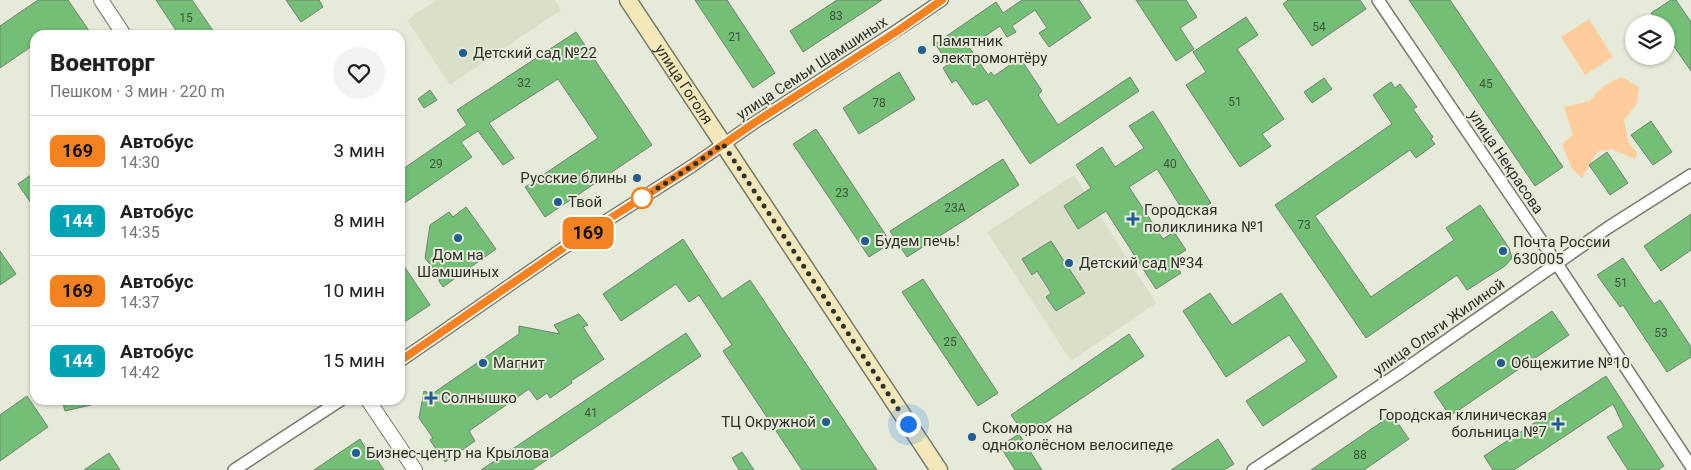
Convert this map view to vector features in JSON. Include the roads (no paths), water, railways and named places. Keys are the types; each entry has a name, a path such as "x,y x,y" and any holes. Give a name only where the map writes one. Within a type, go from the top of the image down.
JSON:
{"main road":[{"name":"улица Гоголя","path":"628,0 939,470"}],"street":[{"path":"101,0 121,30"},
{"name":"улица Семьи Шамшиных","path":"405,358 550,258 942,0"},
{"name":"улица Некрасова","path":"1378,0 1691,466"},
{"name":"улица Ольги Жилиной","path":"1253,470 1401,372 1609,226 1691,175"},
{"path":"234,470 334,405"},
{"path":"371,405 415,470"}],"place":[{"name":"Памятник электромонтёру","path":"922,50"},
{"name":"Детский сад №22","path":"463,53"},
{"name":"Русские блины","path":"637,178"},
{"name":"Твой","path":"558,202"},
{"name":"Городская поликлиника №1","path":"1133,219"},
{"name":"Дом на Шамшиных","path":"458,238"},
{"name":"Будем печь!","path":"865,241"},
{"name":"Почта России 630005","path":"1503,251"},
{"name":"Детский сад №34","path":"1069,263"},
{"name":"Магнит","path":"483,363"},
{"name":"Общежитие №10","path":"1501,363"},
{"name":"Солнышко","path":"431,398"},
{"name":"ТЦ Окружной","path":"826,422"},
{"name":"Городская клиническая больница №7","path":"1558,424"},
{"name":"Скоморох на одноколёсном велосипеде","path":"972,437"},
{"name":"Бизнес-центр на Крылова","path":"356,453"}]}
